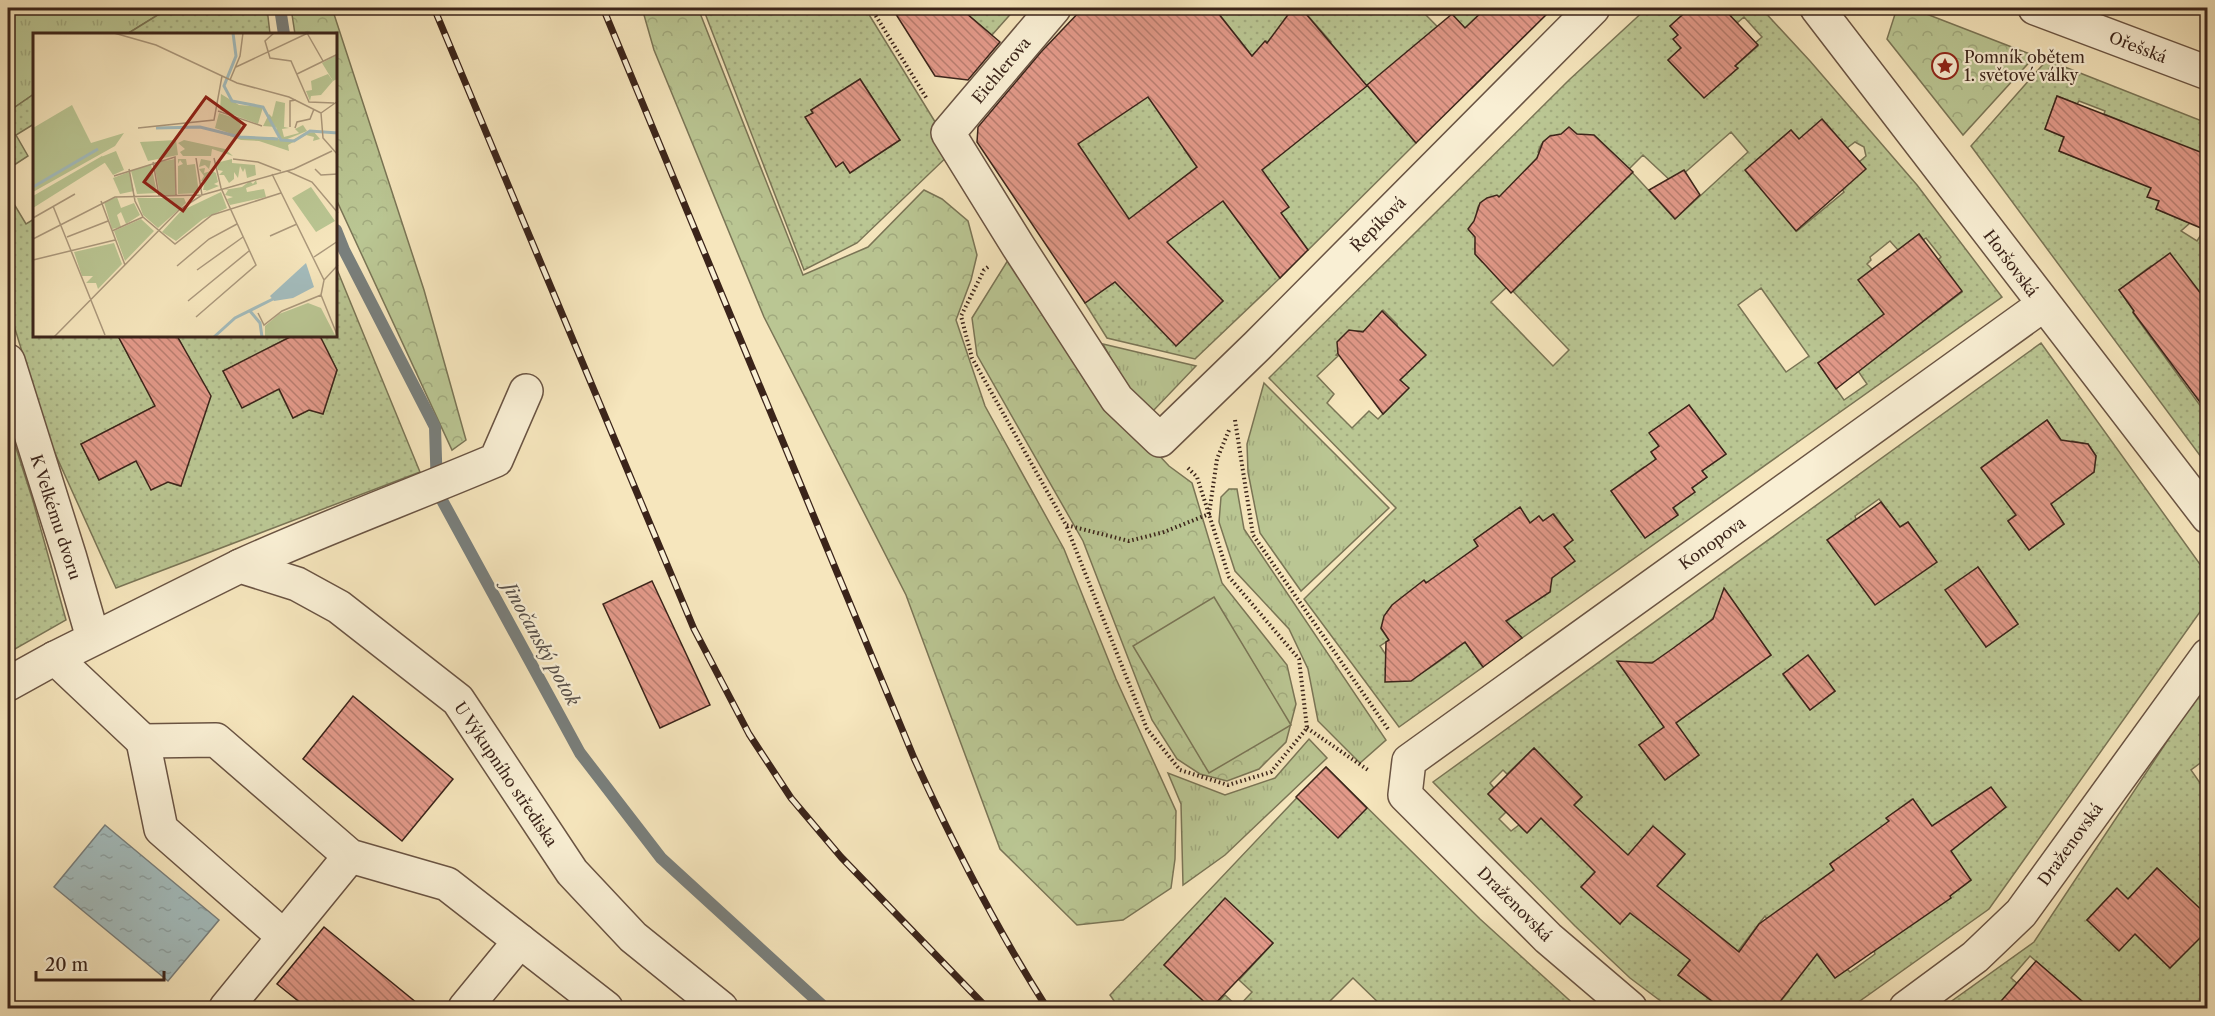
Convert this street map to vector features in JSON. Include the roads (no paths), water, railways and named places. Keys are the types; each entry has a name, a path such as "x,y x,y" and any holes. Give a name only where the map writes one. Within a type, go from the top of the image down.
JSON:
{"street":[{"name":"Eichlerova","path":"1054,8 948,133 1117,399 1160,440"},
{"name":"Řepíková","path":"1160,440 1250,353 1593,8"},
{"name":"Horšovská","path":"1817,8 2208,517"},
{"name":"Ořešská","path":"2035,8 2208,73"},
{"name":"Konopova","path":"1405,795 1409,761 2043,305"},
{"name":"K Velkému dvoru","path":"8,361 93,638"},
{"path":"8,684 55,657 240,566 314,533 402,500 496,460 526,391"},
{"name":"U Výkupního střediska","path":"240,566 297,584 339,607 458,700 572,872 633,937 720,1008"},
{"name":"Draženovská","path":"1905,1008 1975,957 2021,913 2208,655"},
{"path":"55,657 143,741 161,829 284,936"},
{"path":"143,741 216,740 350,856 447,884 606,1008"},
{"name":"Draženovská","path":"1405,795 1548,938 1630,1008"},
{"path":"226,1008 350,856"},
{"path":"465,1008 520,941"}],"water":[{"path":"105,825 219,920 168,981 54,887"}],"waterway":[{"name":"Jinočanský potok","path":"280,8 284,33"},
{"name":"Jinočanský potok","path":"338,235 435,427 437,491 580,753 661,858 825,1008"}],"railway":[{"path":"434,8 694,629 749,734 791,798 841,857 987,1008"},
{"path":"603,8 914,758 976,885 1047,1008"}],"place":[{"name":"Pomník obětem 1. světové války","path":"1945,66"}]}
